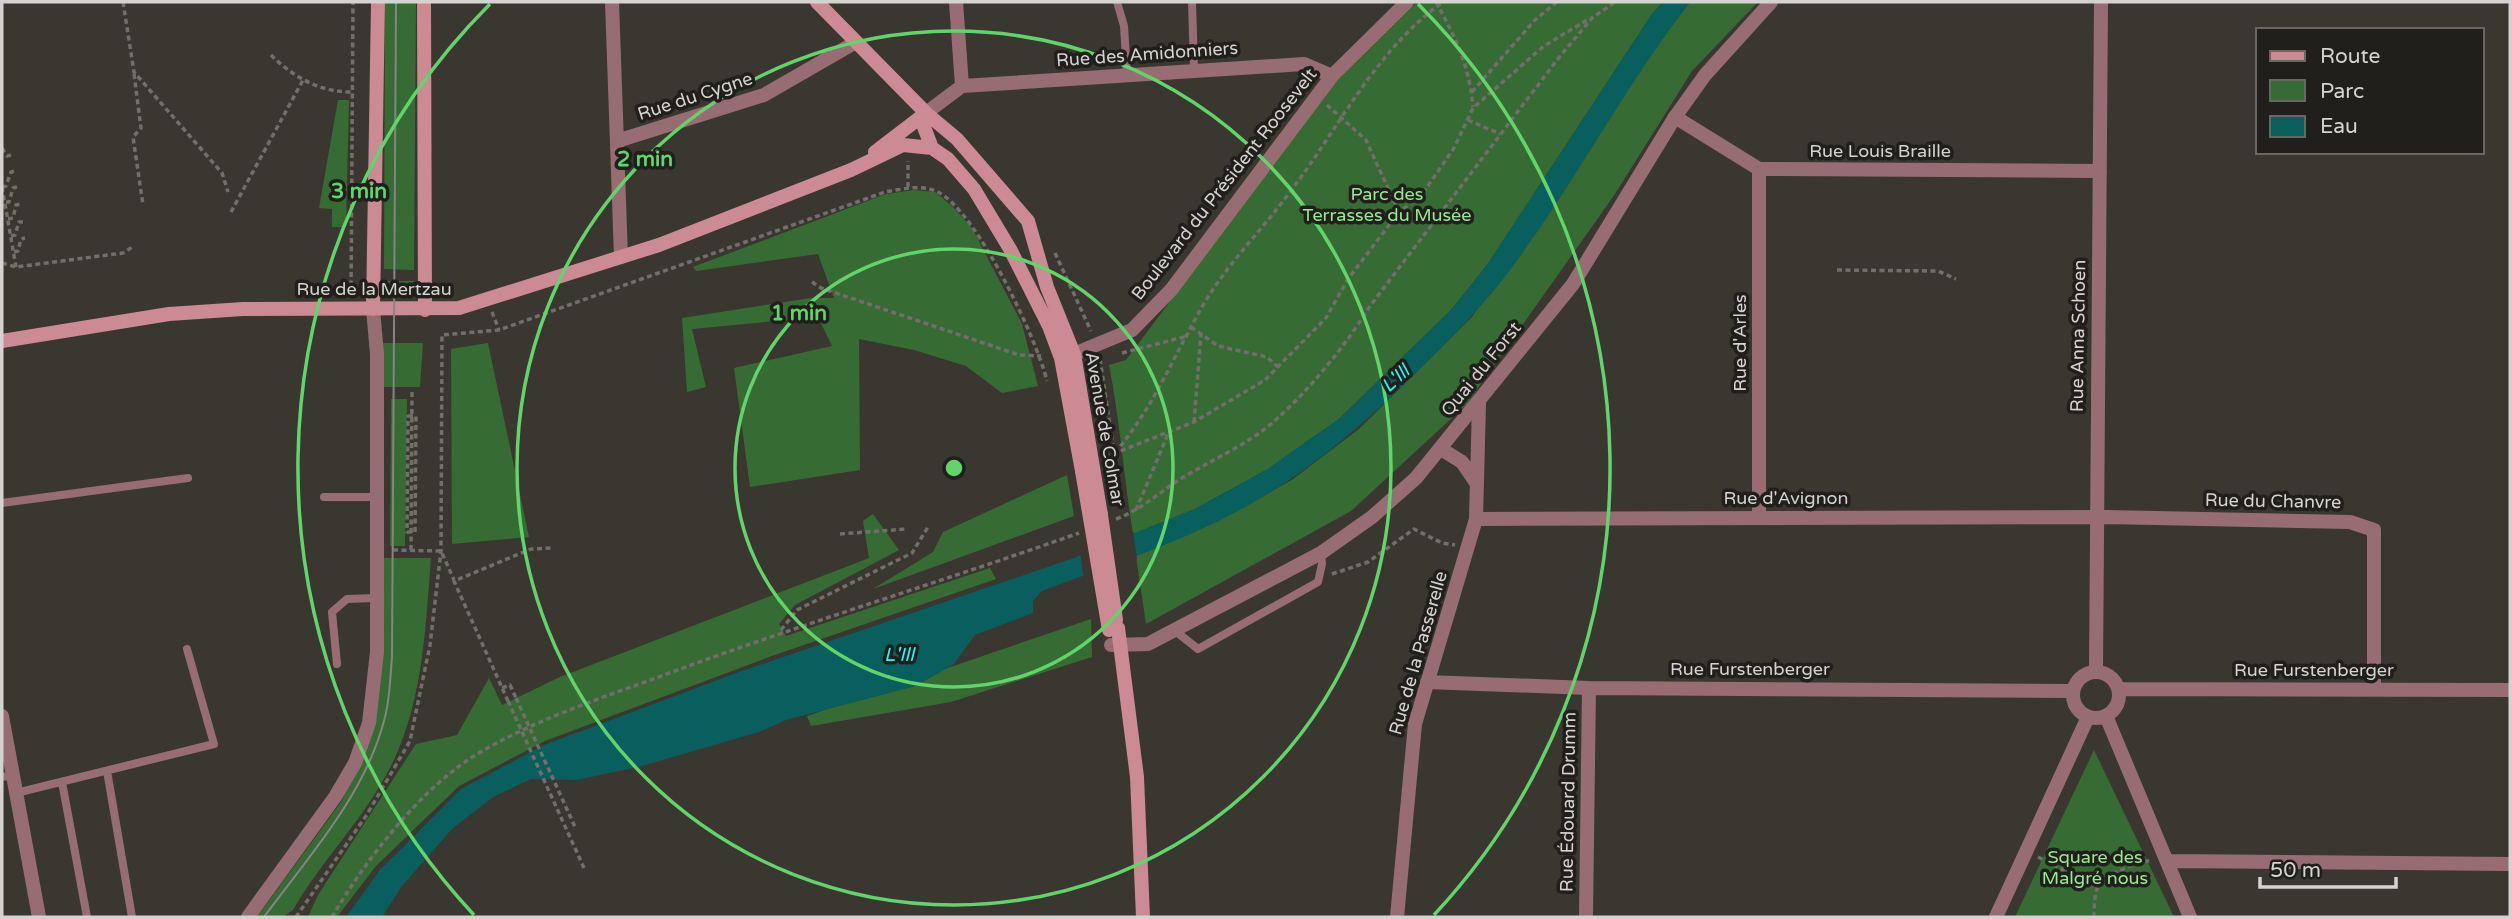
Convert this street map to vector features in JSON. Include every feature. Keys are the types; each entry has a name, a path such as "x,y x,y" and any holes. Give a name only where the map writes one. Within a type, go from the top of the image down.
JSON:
{"main road":[{"path":"373,309 378,2"},
{"path":"424,2 425,310"},
{"name":"Avenue de Colmar","path":"817,2 926,113 957,139 1027,221 1047,287 1074,354 1088,470 1137,777 1143,917"},
{"path":"903,145 914,137 926,113"},
{"path":"903,145 932,148 924,127 926,113"},
{"name":"Rue de la Mertzau","path":"851,170 926,113"},
{"name":"Rue de la Mertzau","path":"2,341 169,314 243,309 459,308 621,257 851,170 903,145"},
{"name":"Avenue de Colmar","path":"932,148 948,159 974,189 1010,249 1055,342 1088,470 1107,518 1113,629"}],"street":[{"path":"612,2 621,257"},
{"path":"956,2 962,86"},
{"name":"Boulevard du Président Roosevelt","path":"1074,354 1132,330 1171,290 1332,76 1407,2"},
{"name":"Quai du Forst","path":"1116,646 1148,644 1321,553 1372,517 1416,478 1479,404 1573,284 1675,117 1705,75 1771,2"},
{"name":"Rue Anna Schoen","path":"2096,672 2101,2"},
{"name":"Rue du Cygne","path":"617,141 764,95 856,42"},
{"name":"Rue des Amidonniers","path":"962,86 1304,64 1332,76"},
{"name":"Rue de la Mertzau","path":"926,113 962,86"},
{"path":"1675,117 1759,169"},
{"name":"Rue Louis Braille","path":"1759,169 2100,171"},
{"name":"Rue d'Arles","path":"1759,169 1759,517"},
{"path":"248,917 335,797 355,763 369,723 377,652 377,334 373,309"},
{"path":"1055,342 1074,354"},
{"name":"Rue de la Passerelle","path":"1397,917 1410,747 1476,519 1479,404"},
{"path":"1441,449 1462,462 1477,485"},
{"name":"Rue d'Avignon","path":"1476,519 2096,518"},
{"name":"Rue du Chanvre","path":"2096,518 2350,522 2374,530 2374,689"},
{"path":"2096,672 2110,676 2119,689 2118,702 2106,716 2088,717 2074,704 2073,691 2081,677 2096,672"},
{"name":"Rue Furstenberger","path":"1427,682 1589,688 2073,691"},
{"name":"Rue Édouard Drumm","path":"1586,917 1589,688"},
{"name":"Rue Furstenberger","path":"2119,689 2510,690"},
{"path":"2,716 7,776 16,793 38,917"},
{"path":"2106,716 2190,917"},
{"path":"1996,917 2088,717"},
{"path":"2168,862 2510,863"}],"lane":[{"path":"1117,2 1124,26 1128,75"},
{"path":"1192,2 1195,69"},
{"path":"2,503 188,478"},
{"path":"324,497 377,496"},
{"path":"1174,630 1198,649 1318,582 1322,564 1321,553"},
{"path":"337,664 332,612 347,599 376,598"},
{"path":"16,793 214,744 187,649"},
{"path":"107,771 132,917"},
{"path":"62,782 87,917"}],"path":[{"path":"123,2 141,128 132,137 143,205"},
{"path":"352,308 353,2"},
{"path":"1472,92 1535,20 1556,2"},
{"path":"1474,108 1469,72 1439,3 1370,74 1292,189 1216,284 1151,406 1115,454 1194,422 1265,380 1279,368 1325,318 1354,270 1399,212 1421,196 1454,148 1474,108 1544,46 1615,2"},
{"path":"1107,518 1135,512 1174,484 1269,426 1303,392 1350,338 1370,306 1500,134 1592,18"},
{"path":"271,54 286,70 303,80 336,92 354,92"},
{"path":"134,72 222,173 228,192"},
{"path":"231,212 303,80"},
{"path":"1316,96 1366,140 1399,212"},
{"path":"1468,120 1500,134"},
{"path":"903,145 909,155 908,187"},
{"path":"2,148 8,156 12,155"},
{"path":"15,171 11,172 6,186 2,187 16,267"},
{"path":"5,202 9,202 13,188 17,187"},
{"path":"296,917 366,816 410,741 430,645 441,551 442,335 499,330 885,192 908,187 936,190 954,204 974,227 1041,356 1050,392"},
{"path":"8,219 13,218 16,205 20,204"},
{"path":"11,236 15,235 19,222 23,222"},
{"path":"14,252 18,251 21,239 25,238"},
{"path":"2,263 16,267 123,253 134,246"},
{"path":"1837,270 1938,271 1956,279"},
{"path":"812,282 821,288 1019,355 1041,356"},
{"path":"1191,327 1218,346 1267,357 1279,368"},
{"path":"1194,422 1201,334"},
{"path":"1100,359 1188,336"},
{"path":"411,550 412,391"},
{"path":"1135,512 1168,433"},
{"path":"780,632 797,610 912,552 928,527"},
{"path":"331,917 346,893 404,820 428,794 477,754 551,718 780,632 1091,528"},
{"path":"840,534 906,529"},
{"path":"1318,582 1340,569 1368,562 1414,529 1442,543 1470,547"},
{"path":"454,581 531,549 552,548"},
{"path":"377,550 441,551"},
{"path":"441,551 584,868"},
{"path":"502,688 510,685 576,829"},
{"path":"2026,851 2087,879 2095,886"},
{"path":"2095,886 2142,861 2168,862"},
{"path":"2094,917 2095,886"}],"green space":[{"path":"385,2 416,2 414,270 384,269"},
{"name":"Parc des Terrasses du Musée","path":"1417,2 1663,2 1652,14 1487,265 1451,310 1339,419 1268,469 1195,509 1133,534 1109,365 1126,360 1330,88"},
{"path":"1690,2 1758,2 1692,71 1615,194 1466,405 1351,511 1146,624 1136,556 1237,511 1293,479 1359,429 1472,317 1654,49"},
{"path":"338,100 349,100 346,227 332,227 332,209 319,208"},
{"path":"914,190 935,192 972,228 1022,324 1038,386 1002,393 966,366 914,350 859,339 860,470 750,487 734,368 832,346 818,317 692,329 706,387 687,392 682,318 811,298 834,298 818,254 696,271 693,267 886,194"},
{"path":"385,281 414,281 409,291 389,290"},
{"path":"383,343 423,343 420,387 382,387"},
{"path":"488,343 529,537 452,544 451,349"},
{"path":"391,399 407,399 405,546 390,546"},
{"path":"1067,475 1074,516 873,589 933,552 943,532"},
{"path":"873,514 899,550 795,605 779,624 786,636 990,568 996,579 769,657 545,741 459,786 376,866 337,917 308,917 318,895 416,744 457,735 489,678 502,705 560,677 869,558 863,521"},
{"path":"382,558 431,558 420,670 415,698 398,751 375,794 293,910 283,917 257,917 341,802 365,754"},
{"path":"1091,619 1092,657 951,702 811,726 807,716"},
{"name":"Square des Malgré nous","path":"2094,750 2174,917 2015,917"}],"water":[{"name":"L'Ill","path":"1663,2 1690,2 1503,280 1400,389 1357,428 1289,480 1238,511 1190,534 1042,591 1033,601 1033,613 975,635 954,664 916,686 786,720 759,732 642,766 577,780 531,779 493,797 452,829 402,886 382,917 346,917 380,870 461,789 544,745 739,672 1071,559 1195,509 1268,469 1339,419 1451,310 1487,265 1652,14"}],"pier":[{"path":"1133,531 1137,559 1084,579 1080,552"}],"tram line":[{"path":"264,917 349,800 375,748 389,698 392,657 396,2"}]}
